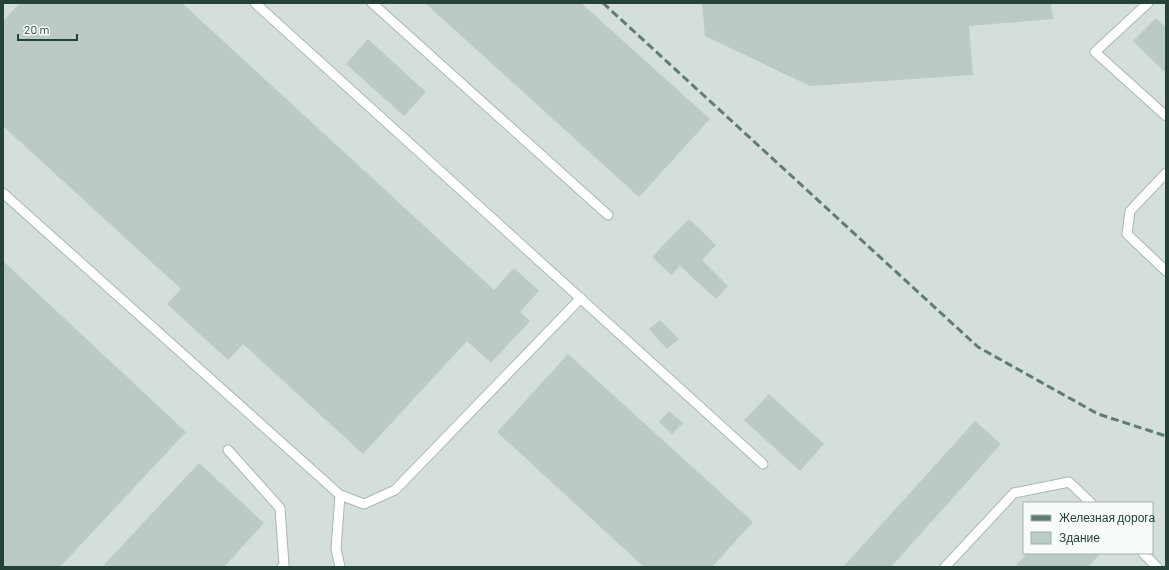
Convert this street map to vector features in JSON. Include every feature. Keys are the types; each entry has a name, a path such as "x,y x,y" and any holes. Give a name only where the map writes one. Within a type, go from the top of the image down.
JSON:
{"lane":[{"path":"255,3 763,464"},
{"path":"372,3 608,215"},
{"path":"1148,3 1095,52 1166,116"},
{"path":"1166,173 1130,211 1127,234 1166,270"},
{"path":"3,193 340,495 364,504 395,490 581,298"},
{"path":"228,450 280,508 284,565 282,567"},
{"path":"945,567 1014,493 1069,482 1090,502"},
{"path":"340,495 336,549 340,567"},
{"path":"1144,554 1157,567"}],"shaded area":[{"path":"3,3 1166,3 1166,567 3,567"}],"building":[{"path":"20,3 182,3 494,290 514,268 539,291 520,312 530,321 491,363 467,341 363,454 243,344 228,360 167,304 181,289 3,126 3,21"},
{"path":"425,3 581,3 710,119 639,197"},
{"path":"702,3 1051,3 1053,19 969,26 973,75 810,86 705,36"},
{"path":"1156,18 1166,28 1166,73 1133,41"},
{"path":"368,39 426,92 404,116 346,64"},
{"path":"689,219 716,245 702,260 728,286 716,299 680,266 671,275 652,257"},
{"path":"3,261 186,432 60,567 3,567"},
{"path":"660,320 679,339 667,349 649,329"},
{"path":"568,354 753,522 712,567 644,567 497,432"},
{"path":"769,394 824,444 800,471 744,420"},
{"path":"669,411 683,423 672,434 659,422"},
{"path":"975,421 1001,444 891,567 843,567"},
{"path":"199,463 264,523 224,567 102,567"},
{"path":"1026,554 1100,554 1088,567 1015,567"}],"railway":[{"path":"603,3 978,347 1098,414 1166,436"}]}
